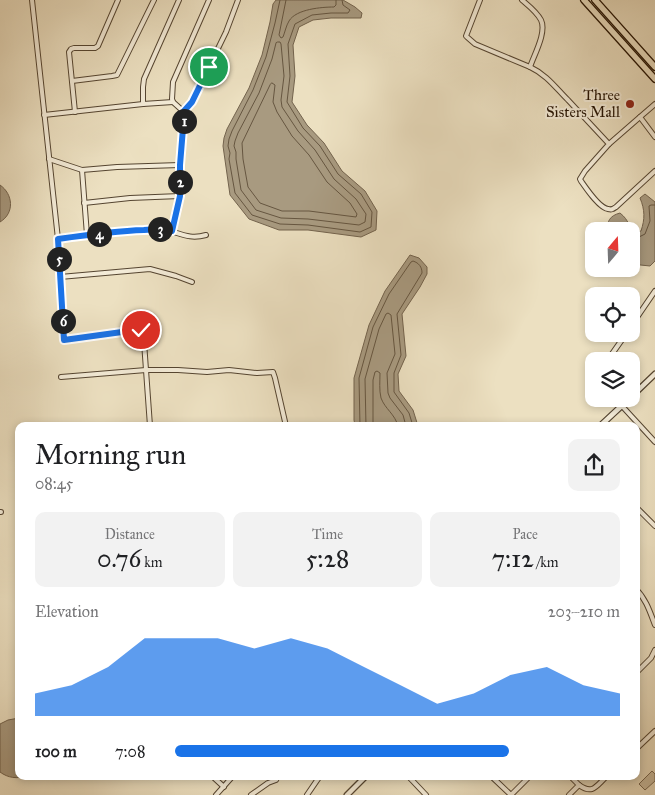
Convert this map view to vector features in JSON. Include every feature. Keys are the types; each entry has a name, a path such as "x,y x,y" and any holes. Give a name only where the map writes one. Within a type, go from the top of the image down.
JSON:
{"main road":[{"path":"584,0 655,79"},
{"path":"595,0 655,68"}],"street":[{"path":"32,0 58,239 64,340 139,328 144,342 150,422"},
{"path":"75,112 69,52 71,49 96,48 98,46 118,0"},
{"path":"72,81 117,75 154,0"},
{"path":"143,104 144,79 179,0"},
{"path":"173,102 174,78 209,0"},
{"path":"172,231 180,196 184,111 192,102 226,32 238,0"},
{"path":"480,0 466,36 475,44 538,70 554,84 609,144"},
{"path":"522,0 536,12 542,22 543,30 530,67"},
{"path":"44,115 173,102 184,111"},
{"path":"655,104 609,144 580,178 603,208 612,209 655,171"},
{"path":"640,117 655,137"},
{"path":"49,159 82,170 180,165"},
{"path":"82,170 87,235"},
{"path":"84,203 130,198 180,196"},
{"path":"58,239 127,230 160,229 167,229 182,236 206,235"},
{"path":"60,277 150,269 192,282"},
{"path":"640,313 655,291"},
{"path":"61,376 146,370 273,372 285,422"},
{"path":"640,388 655,374"},
{"path":"604,422 621,407"},
{"path":"623,407 637,422"},
{"path":"640,426 655,442"},
{"path":"640,511 655,526"},
{"path":"642,595 655,625"},
{"path":"640,669 651,658 655,650"},
{"path":"651,658 655,662"},
{"path":"640,744 655,731"},
{"path":"216,780 224,787"},
{"path":"216,795 229,780"},
{"path":"252,795 268,783 276,780"},
{"path":"307,795 317,780"},
{"path":"347,795 362,780"},
{"path":"412,780 426,795"},
{"path":"495,780 511,795 526,780"},
{"path":"574,780 587,790 593,789 603,780"},
{"path":"569,795 579,785"}],"shaded area":[{"path":"652,771 655,774 655,781 645,790 639,784"}],"water":[{"path":"276,0 343,0 362,13 361,18 313,20 299,27 293,45 295,76 292,102 307,125 324,143 342,171 365,191 377,211 376,230 361,237 308,230 279,230 249,219 230,195 223,146 224,138 249,88 262,55 273,4"},
{"path":"0,185 8,193 10,209 5,218 0,222"},
{"path":"645,194 655,202 655,261 650,266 640,265 640,231 644,214 640,198"},
{"path":"620,213 627,222 608,222 613,216"},
{"path":"410,255 419,258 427,267 427,274 402,314 406,356 398,374 399,391 413,410 417,422 354,422 354,378 369,325 385,291"},
{"path":"15,719 15,777 6,776 0,772 0,724"}],"place":[{"name":"Three Sisters Mall","path":"630,104"}],"route":[{"path":"141,330 136,328 122,332 64,340 58,239 127,230 167,229 172,231 180,196 184,111 190,106 209,67"}]}
